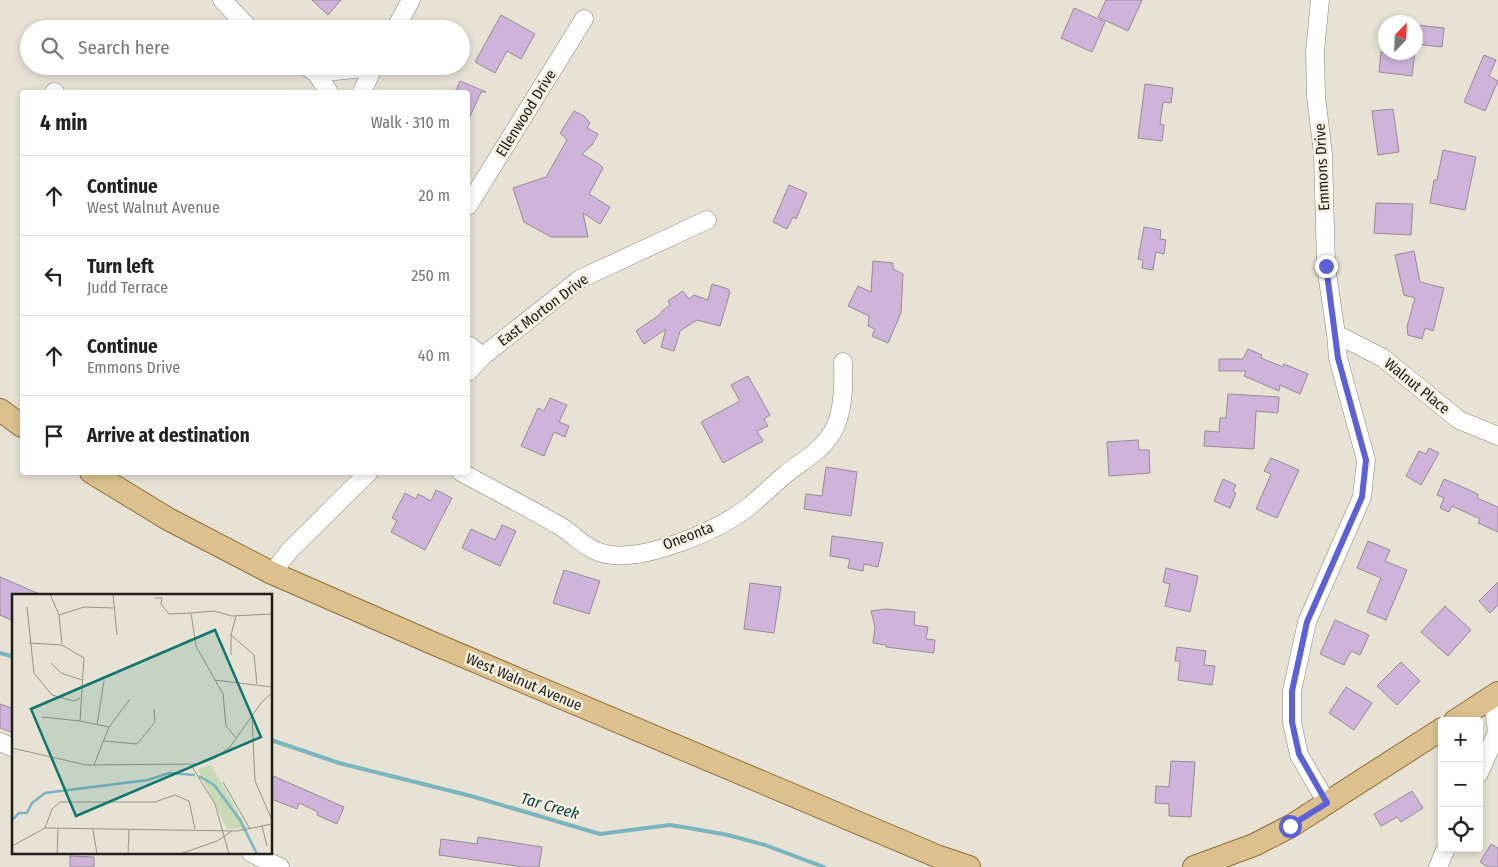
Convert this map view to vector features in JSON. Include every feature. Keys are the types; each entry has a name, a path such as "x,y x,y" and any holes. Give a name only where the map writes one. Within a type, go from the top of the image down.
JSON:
{"main road":[{"path":"0,410 20,425"},
{"name":"West Walnut Avenue","path":"96,475 168,519 272,573 939,862 969,867"},
{"path":"1461,717 1496,695"},
{"path":"1194,867 1254,845 1290,826 1438,732"}],"street":[{"path":"222,0 241,20"},
{"path":"400,20 411,0"},
{"name":"Emmons Drive","path":"1320,0 1315,51 1316,96 1323,154 1326,266 1338,358 1366,460 1362,497 1307,622 1292,691 1291,706 1299,754 1327,803"},
{"name":"Ellenwood Drive","path":"470,203 584,19"},
{"path":"314,75 327,90"},
{"path":"363,90 370,75"},
{"name":"East Morton Drive","path":"470,370 483,356 580,279 708,220"},
{"name":"Walnut Place","path":"1336,334 1383,358 1459,420 1498,436"},
{"path":"470,346 483,356"},
{"name":"Oneonta","path":"466,475 560,526 582,544 605,554 627,555 667,546 702,534 746,509 788,473 816,453 833,432 840,412 844,383 843,362"},
{"path":"272,573 290,550 366,475"},
{"path":"1483,764 1497,733 1496,695"},
{"path":"0,742 12,747"},
{"path":"1438,867 1444,852"},
{"path":"253,854 280,867"}],"building":[{"path":"312,0 341,0 328,15"},
{"path":"1106,0 1142,0 1128,31 1098,17"},
{"path":"1074,8 1105,22 1092,52 1061,38"},
{"path":"501,15 535,34 521,59 507,51 495,73 475,62"},
{"path":"1423,26 1444,28 1442,47 1423,45"},
{"path":"1484,55 1496,60 1489,76 1498,81 1485,111 1464,102"},
{"path":"1380,60 1414,60 1412,76 1379,72"},
{"path":"460,81 486,92 481,92 470,117 470,90 456,90"},
{"path":"1145,84 1173,88 1171,103 1163,102 1160,124 1164,125 1162,141 1138,138"},
{"path":"1393,109 1399,152 1378,155 1372,111"},
{"path":"574,111 584,116 590,123 587,128 598,134 592,145 582,154 603,168 589,194 610,207 600,224 583,213 588,237 551,237 524,222 513,188 546,177 567,140 560,133"},
{"path":"1443,150 1476,157 1465,210 1430,203 1434,180 1437,180"},
{"path":"789,185 807,193 796,219 793,217 787,229 773,222"},
{"path":"1376,203 1413,204 1411,235 1374,233"},
{"path":"1144,227 1161,230 1160,239 1166,240 1164,254 1156,252 1153,270 1142,268 1143,260 1138,259"},
{"path":"1414,251 1420,282 1444,288 1433,331 1425,328 1422,339 1408,335 1407,327 1415,298 1404,295 1395,255"},
{"path":"873,261 893,263 893,269 903,274 901,313 888,343 872,336 875,329 868,326 869,316 848,306 858,286 871,292"},
{"path":"712,284 728,289 730,292 720,326 697,320 680,331 674,351 661,347 666,329 644,344 636,331 661,314 670,305 668,301 683,291 689,299 694,295 708,300"},
{"path":"1248,349 1262,355 1261,358 1283,367 1284,364 1308,374 1300,394 1280,385 1279,391 1244,376 1246,371 1219,371 1219,359 1243,359"},
{"path":"748,376 770,415 764,419 768,426 757,431 763,441 723,463 701,422 740,401 731,385"},
{"path":"1228,394 1279,397 1278,413 1256,411 1254,449 1204,446 1205,431 1219,432 1220,418 1226,418"},
{"path":"550,398 567,405 559,422 569,426 565,437 554,432 544,456 521,446 538,408 544,411"},
{"path":"1138,440 1139,450 1149,450 1150,473 1109,476 1107,442"},
{"path":"1429,448 1439,453 1421,485 1406,476 1419,451 1426,454"},
{"path":"1271,458 1299,470 1277,518 1256,509 1271,474 1264,471"},
{"path":"826,467 857,472 851,516 804,509 806,494 822,496"},
{"path":"1223,479 1236,485 1233,491 1236,493 1230,508 1214,501"},
{"path":"1444,479 1478,494 1477,498 1498,507 1498,532 1478,523 1480,519 1452,506 1449,512 1440,508 1444,498 1437,495"},
{"path":"436,490 452,498 425,550 391,532 397,521 392,518 405,493 416,499 418,494 431,501"},
{"path":"502,525 516,531 500,566 462,548 471,529 495,540"},
{"path":"832,536 883,543 878,567 864,564 863,571 848,568 850,559 830,556"},
{"path":"1368,541 1390,550 1385,561 1407,570 1386,620 1367,612 1381,578 1357,568"},
{"path":"1166,568 1198,576 1190,612 1165,606 1170,584 1163,582"},
{"path":"564,570 600,581 589,614 553,603"},
{"path":"0,577 39,594 12,594 12,620 0,615"},
{"path":"1498,582 1498,605 1490,613 1479,601"},
{"path":"750,583 781,587 774,633 744,629"},
{"path":"1445,606 1471,630 1448,656 1421,632"},
{"path":"886,609 915,612 914,625 928,627 926,639 935,640 934,653 886,647 886,645 873,643 875,627 871,611"},
{"path":"1335,620 1369,635 1360,655 1351,651 1344,665 1320,654"},
{"path":"1177,647 1206,651 1204,665 1215,666 1212,685 1178,680 1180,661 1175,661"},
{"path":"1401,662 1420,681 1397,705 1377,686"},
{"path":"1346,687 1372,703 1354,730 1329,713"},
{"path":"0,704 12,708 12,732 0,728"},
{"path":"1171,761 1195,762 1191,817 1169,816 1169,804 1155,803 1156,786 1169,787"},
{"path":"272,775 344,807 337,824 317,815 318,812 299,803 297,809 272,799"},
{"path":"1412,791 1423,808 1401,822 1397,817 1381,826 1374,814"},
{"path":"478,837 542,847 539,867 524,867 439,855 441,839 477,844"},
{"path":"1491,844 1498,848 1498,867 1488,867 1480,862"},
{"path":"70,856 94,857 94,867 70,867"}],"waterway":[{"name":"Tar Creek","path":"0,653 12,656"},
{"name":"Tar Creek","path":"272,740 339,763 471,796 600,834 670,825 728,835 765,845 824,867"}],"route":[{"path":"1290,826 1327,803 1299,754 1292,722 1292,691 1307,622 1362,497 1366,460 1338,358 1326,266"}]}
